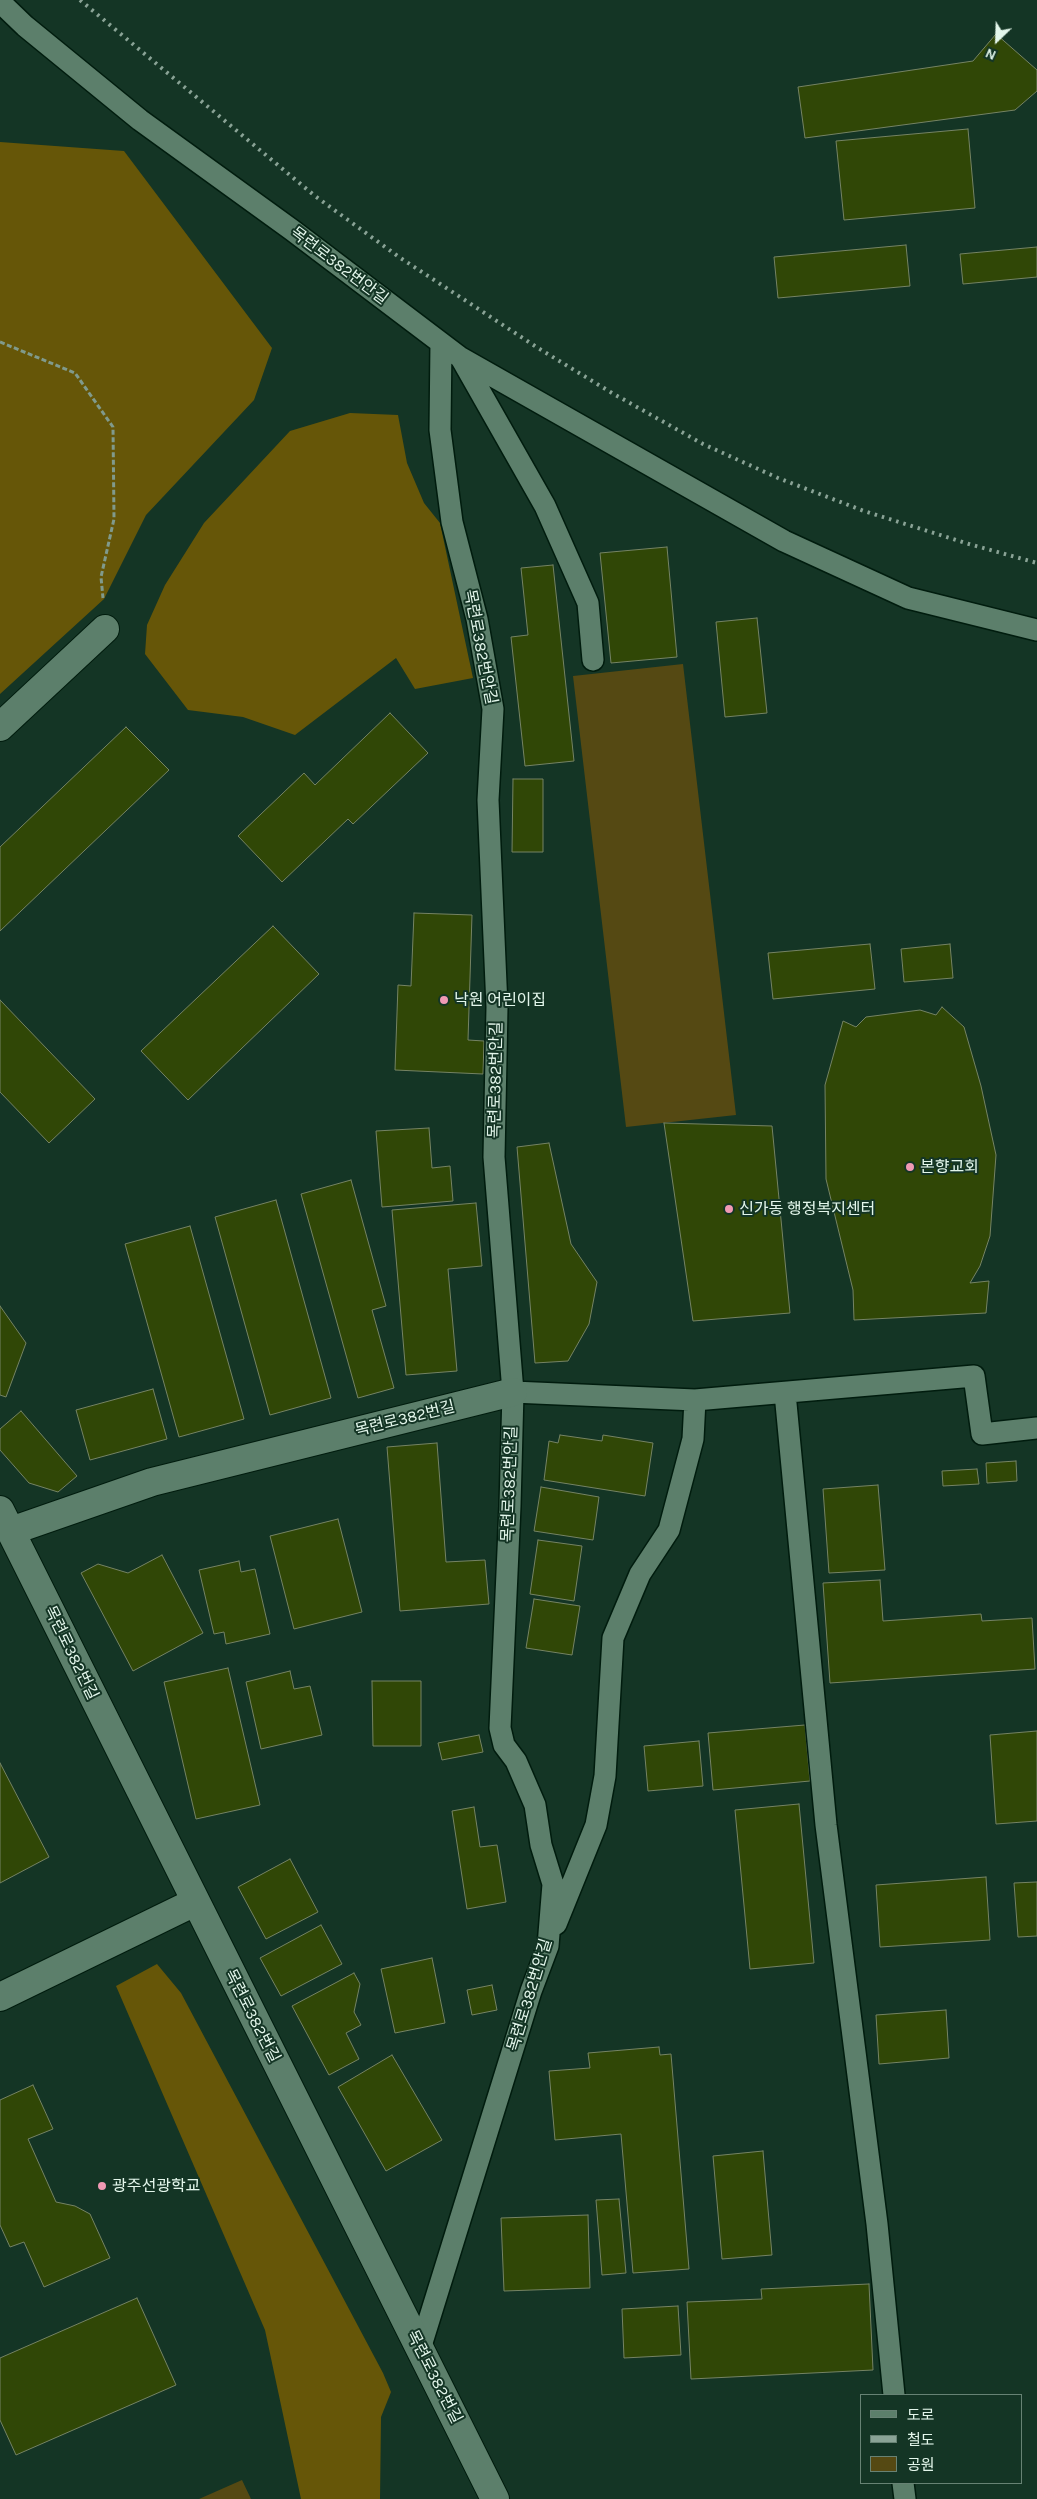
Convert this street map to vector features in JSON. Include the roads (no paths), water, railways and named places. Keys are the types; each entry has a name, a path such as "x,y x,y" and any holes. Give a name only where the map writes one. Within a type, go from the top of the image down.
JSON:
{"street":[{"path":"0,727 105,629"},
{"name":"목련로382번길","path":"495,2499 5,1521 152,1482 513,1392"},
{"path":"0,1997 195,1902"}],"lane":[{"name":"목련로382번안길","path":"0,2 25,26 140,120 292,230 441,343 440,430 452,522 477,619 493,710 488,800 497,1007 494,1157 513,1392 500,1728 504,1745 516,1761 535,1805 541,1845 553,1884 548,1946 531,1991 420,2349"},
{"path":"441,343 461,358 784,541 908,598 1037,630"},
{"path":"461,358 544,506 588,603 593,660"},
{"path":"513,1392 695,1400 974,1376 982,1434 1037,1428"},
{"path":"785,1393 826,1824 877,2224 894,2394"},
{"path":"548,1946 596,1825 604,1776 612,1638 640,1574 670,1530 693,1439 695,1400"},
{"path":"903,2484 905,2499"}],"railway":[{"path":"80,0 315,196 399,257 538,348 612,393 703,444 778,478 864,511 1037,563"}],"place":[{"name":"낙원 어린이집","path":"444,1000"},
{"name":"본향교회","path":"910,1167"},
{"name":"신가동 행정복지센터","path":"729,1209"},
{"name":"광주선광학교","path":"102,2186"}]}
